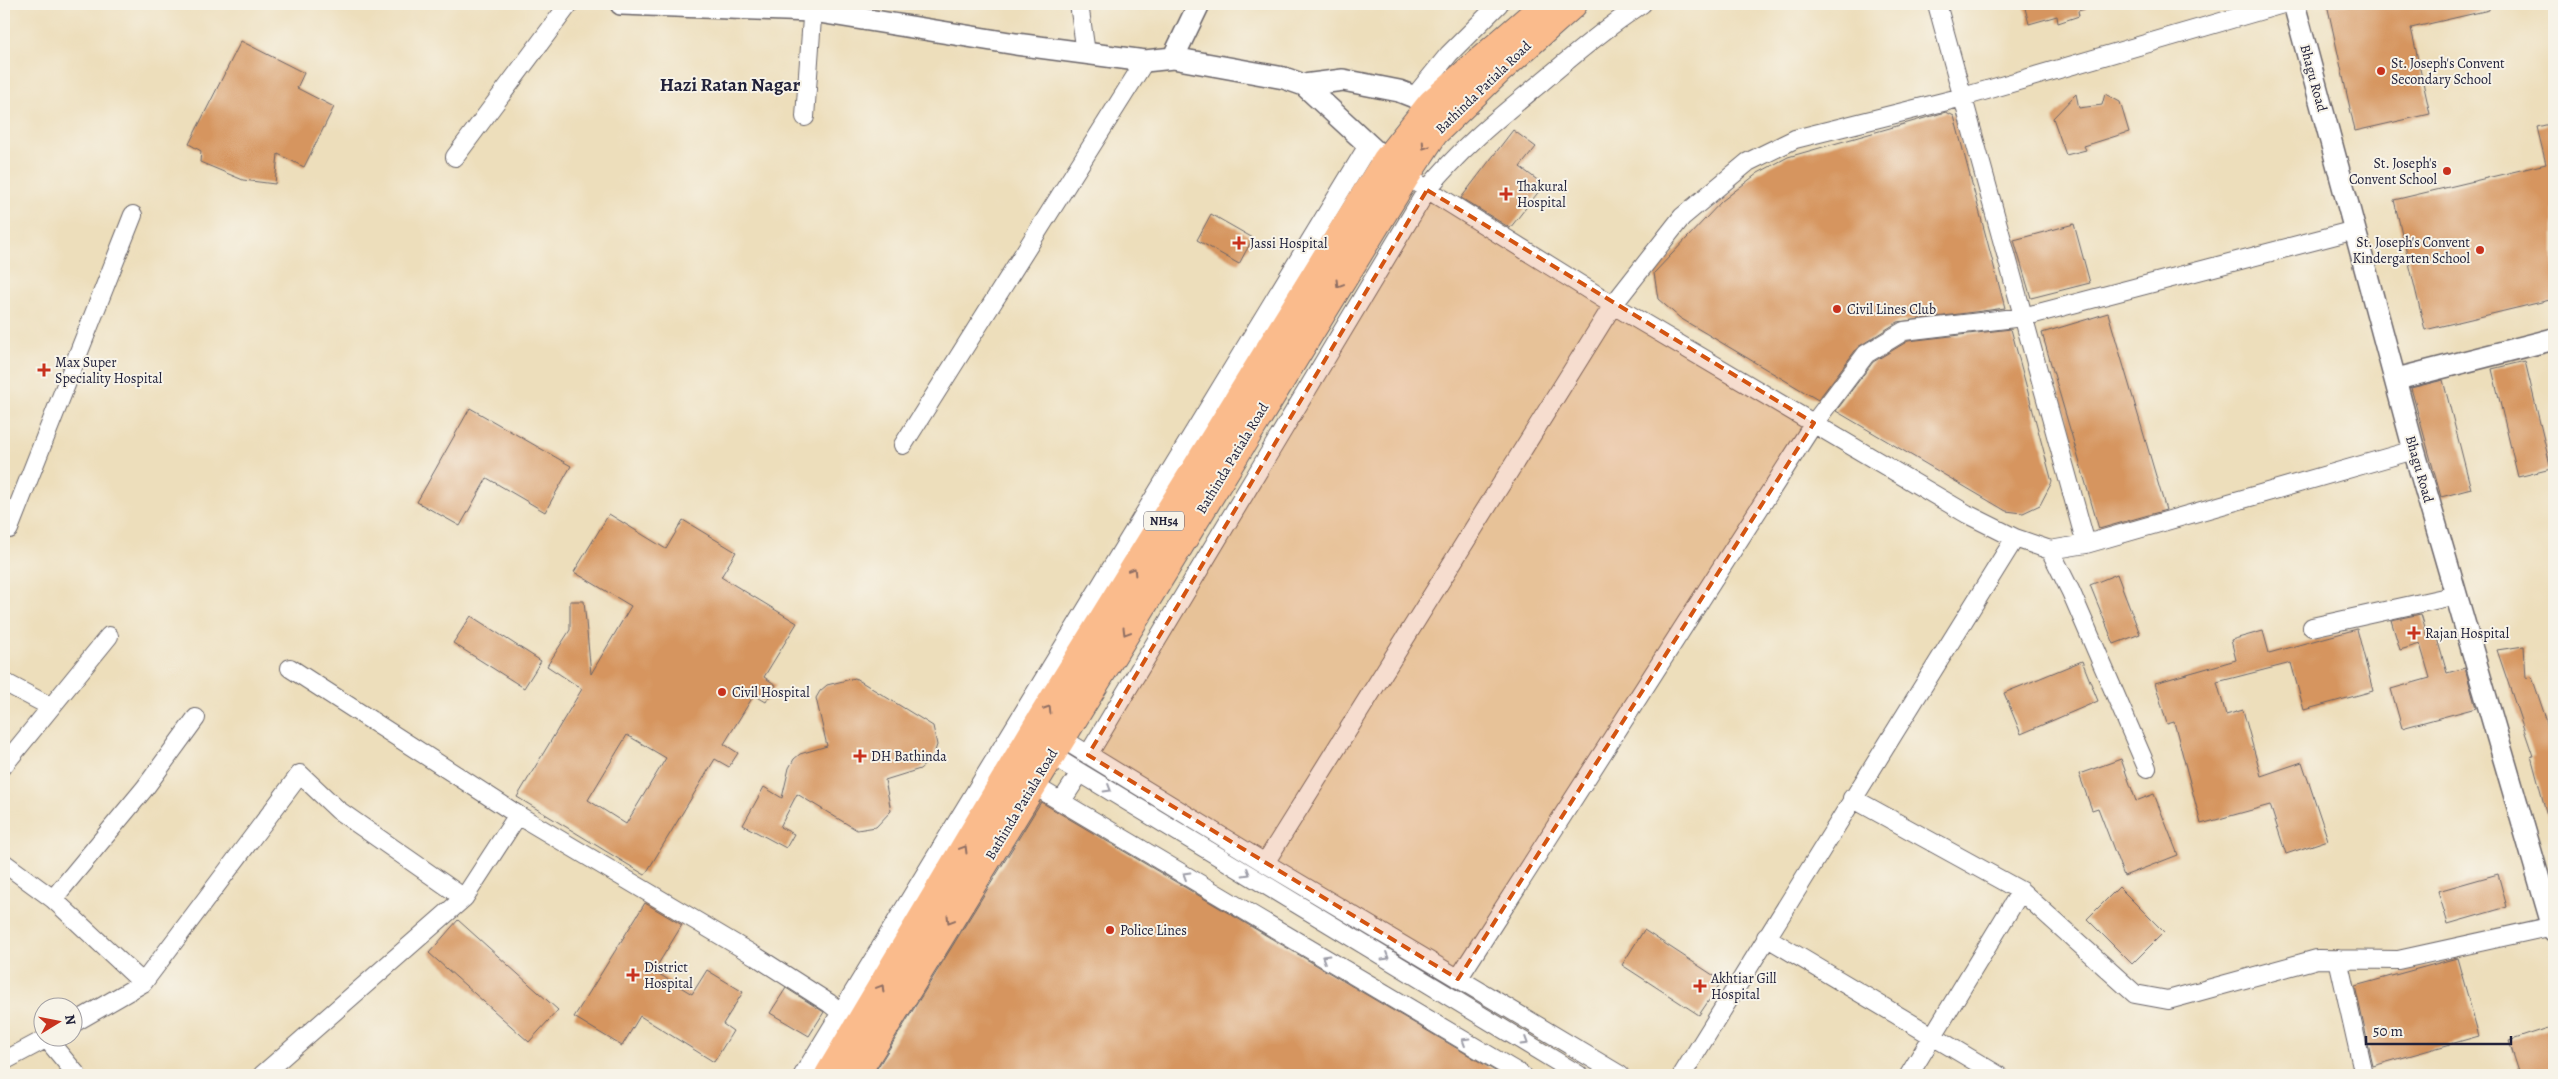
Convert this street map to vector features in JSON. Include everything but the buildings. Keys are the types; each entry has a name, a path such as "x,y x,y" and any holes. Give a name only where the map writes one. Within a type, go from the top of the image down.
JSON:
{"highway":[{"name":"NH54","path":"829,1075 850,1020 1397,168 1434,104 1546,4"},
{"name":"Bathinda Patiala Road","path":"1434,104 1499,70 1573,4"},
{"name":"Bathinda Patiala Road","path":"855,1075 1056,747 1397,168"}],"street":[{"path":"455,157 569,4"},
{"path":"621,4 813,8 1016,44 1145,61 1173,58 1284,78 1304,85 1397,168 1613,305 1967,514 2015,538 2050,550 2086,544 2414,450"},
{"path":"1079,4 1086,53"},
{"path":"1173,58 1199,4"},
{"path":"1304,85 1343,80 1399,91 1434,104 1449,54 1499,4"},
{"path":"1397,168 1446,166 1479,134 1616,20 1642,4"},
{"path":"1937,4 2086,544"},
{"path":"1265,864 1613,305 1682,217 1748,162 1795,139 1963,97 2284,4"},
{"name":"Bhagu Road","path":"2294,4 2397,379 2414,450 2554,927"},
{"path":"805,117 813,8"},
{"path":"903,445 1145,61"},
{"path":"1088,754 1397,168"},
{"path":"4,529 9,529 133,215"},
{"path":"1458,979 1814,423 1866,354 1904,331 2023,318 2355,230"},
{"path":"2397,379 2554,339"},
{"path":"1682,1075 1852,798 2015,538"},
{"path":"2050,550 2071,592 2147,768"},
{"path":"2312,627 2457,595"},
{"path":"4,765 110,636"},
{"path":"290,668 518,815 757,957 829,1003 850,1020 804,1075"},
{"path":"4,682 51,707"},
{"path":"53,899 145,788 196,718"},
{"path":"1056,747 1088,754 1265,864 1620,1075"},
{"path":"1056,747 1080,773 1579,1075"},
{"path":"1061,802 1080,773"},
{"path":"82,1018 143,984 300,774 338,810 464,898"},
{"path":"1033,785 1522,1075"},
{"path":"1852,798 2021,891 2135,994 2168,1000 2317,959 2398,960 2554,927"},
{"path":"262,1075 464,898 518,815"},
{"path":"4,863 53,899 143,984"},
{"path":"1910,1075 2021,891"},
{"path":"1766,937 1998,1075"},
{"path":"2338,959 2364,1075"},
{"path":"4,1061 33,1046"},
{"path":"55,1046 77,1075"}],"highlighted area":[{"path":"1427,190 1814,423 1458,979 1088,755"}],"place":[{"name":"St. Joseph's Convent Secondary School","path":"2381,71"},
{"name":"St. Joseph's Convent School","path":"2447,171"},
{"name":"Thakural Hospital","path":"1506,194"},
{"name":"Jassi Hospital","path":"1239,243"},
{"name":"St. Joseph's Convent Kindergarten School","path":"2480,250"},
{"name":"Civil Lines Club","path":"1837,309"},
{"name":"Max Super Speciality Hospital","path":"44,370"},
{"name":"Rajan Hospital","path":"2414,633"},
{"name":"Civil Hospital","path":"722,692"},
{"name":"DH Bathinda","path":"860,756"},
{"name":"Police Lines","path":"1110,930"},
{"name":"District Hospital","path":"633,975"},
{"name":"Akhtiar Gill Hospital","path":"1700,986"}],"district":[{"name":"Hazi Ratan Nagar","path":"730,84"}]}
